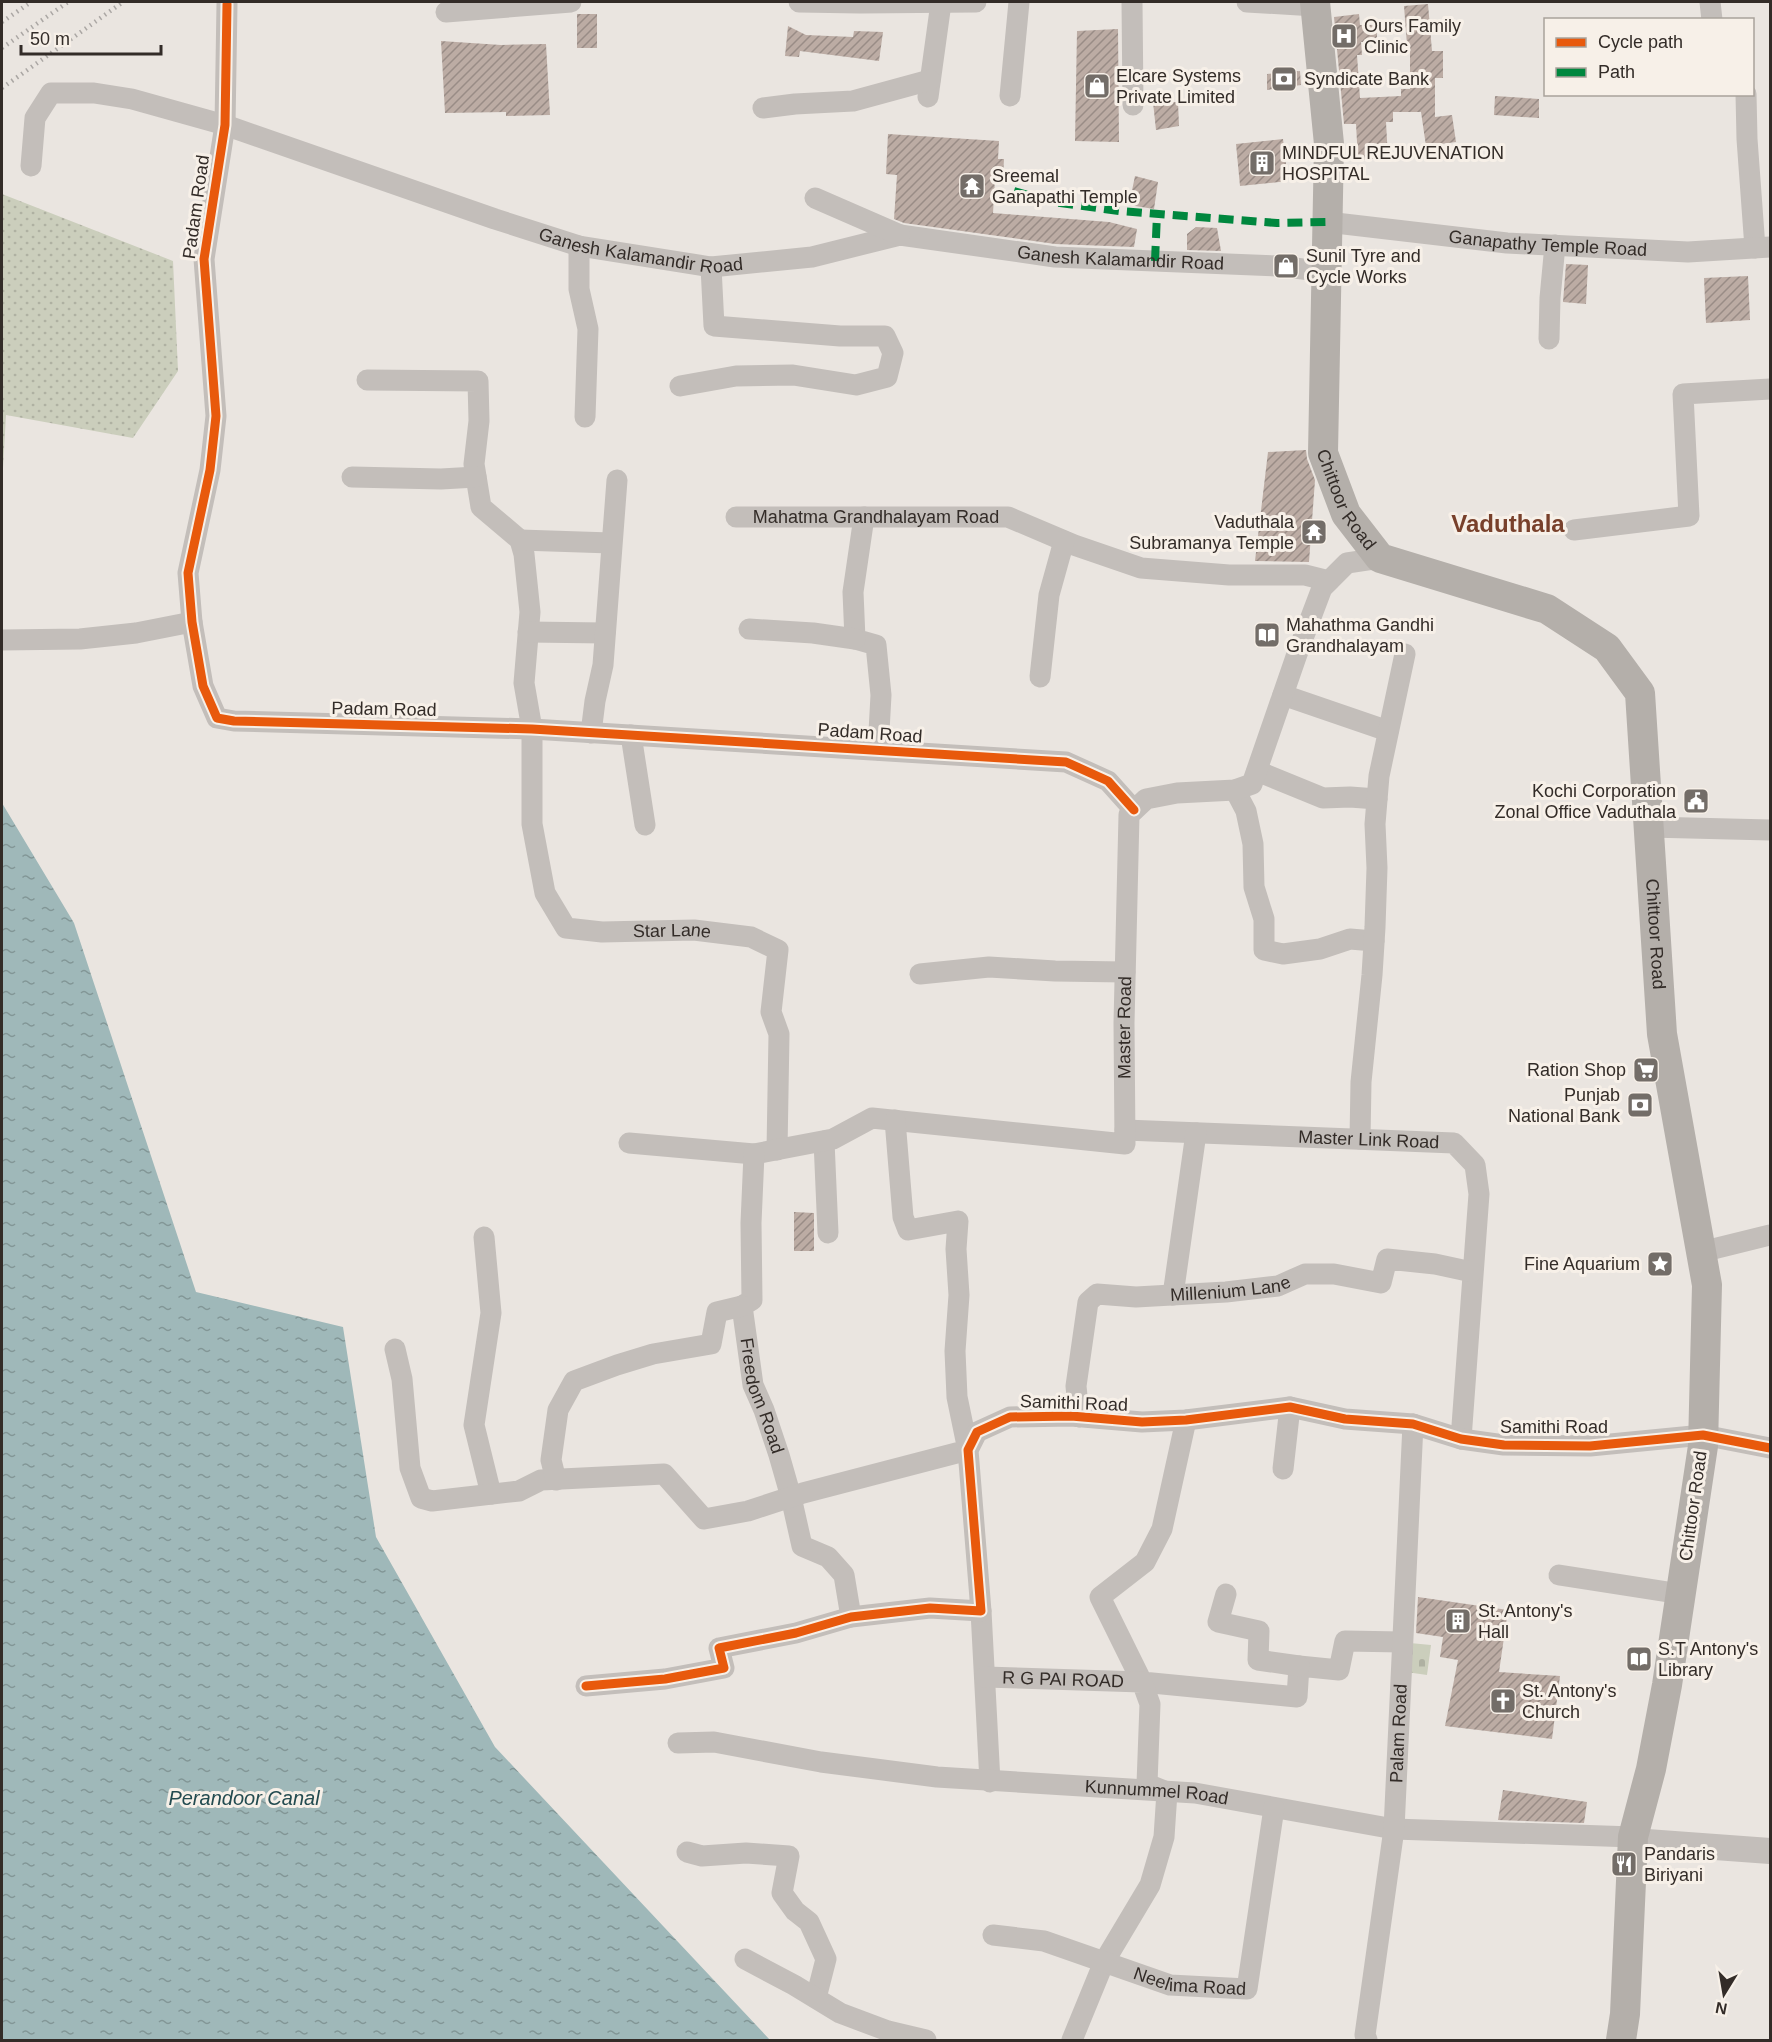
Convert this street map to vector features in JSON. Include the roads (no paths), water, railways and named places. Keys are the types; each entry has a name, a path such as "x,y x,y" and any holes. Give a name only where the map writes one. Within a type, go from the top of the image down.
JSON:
{"main road":[{"name":"Chittoor Road","path":"1315,4 1329,144 1323,453 1346,514 1380,558 1547,609 1607,648 1640,693 1662,1034 1707,1285 1703,1435 1667,1685 1653,1758 1633,1839 1625,2014 1621,2040"}],"street":[{"path":"446,12 571,2"},
{"path":"799,2 976,2"},
{"path":"1010,96 1019,2"},
{"path":"1132,2 1132,105"},
{"path":"1247,2 1315,4"},
{"path":"1710,2 1712,18"},
{"name":"Padam Road","path":"227,3 225,125 204,258 216,416 210,470 188,573 192,622 203,686 217,718 234,722 532,729 1066,762 1107,781 1134,810"},
{"path":"763,108 853,101 929,88 941,3"},
{"name":"Ganesh Kalamandir Road","path":"31,166 36,118 51,93 94,93 132,99 225,125 579,246 711,267 813,257 900,235 1055,257 1279,266 1326,272"},
{"path":"1746,96 1747,139 1763,248"},
{"path":"815,198 900,235"},
{"name":"Ganapathy Temple Road","path":"1327,222 1507,243 1688,252 1763,248"},
{"path":"1549,339 1555,245"},
{"path":"579,246 579,289 588,329 585,417"},
{"path":"680,386 736,376 759,375 793,375 856,385 886,377 889,369 893,353 885,336 840,336 714,326 711,267"},
{"path":"367,380 478,381 479,422 474,464 481,507 520,540 524,554 530,612 524,683 532,729"},
{"path":"1574,530 1689,516 1683,394 1770,389"},
{"path":"352,477 441,479 476,477"},
{"path":"591,733 603,664 617,480"},
{"name":"Mahatma Grandhalayam Road","path":"736,517 1008,517 1064,541 1141,568 1229,575 1305,575 1329,581"},
{"path":"855,639 853,592 864,517"},
{"path":"520,540 611,543"},
{"path":"1040,677 1048,595 1064,541"},
{"path":"1134,810 1146,799 1177,793 1235,790 1252,784 1322,588 1347,562 1380,558"},
{"path":"2,640 80,639 136,633 192,622"},
{"path":"749,629 813,633 855,639 876,645 881,695 878,750"},
{"path":"528,632 605,633"},
{"path":"1360,1139 1361,1082 1374,941 1377,799 1388,731 1405,654"},
{"path":"1283,695 1388,731"},
{"name":"Star Lane","path":"532,729 532,824 545,893 566,928 602,932 693,930 751,937 778,950 771,1012 779,1034 777,1150"},
{"path":"631,735 645,825"},
{"path":"1257,771 1323,798 1377,799"},
{"path":"1235,790 1246,811 1253,844 1254,887 1264,919 1264,950 1283,954 1320,949 1350,939 1374,941"},
{"name":"Master Road","path":"1125,1130 1125,972 1129,815 1134,810"},
{"path":"1649,827 1770,830"},
{"path":"920,974 989,967 1125,972"},
{"path":"629,1143 754,1154 833,1139 873,1118 1125,1144 1125,1130"},
{"path":"894,1120 903,1217 908,1230 958,1221 955,1351 957,1397 968,1450 981,1611 990,1782"},
{"name":"Master Link Road","path":"1125,1130 1454,1143 1475,1165 1479,1194 1461,1439"},
{"path":"1173,1295 1196,1133"},
{"path":"824,1141 828,1233"},
{"path":"556,1480 551,1460 558,1410 574,1381 653,1354 711,1344 717,1312 742,1306 752,1300 754,1154"},
{"path":"1701,1252 1770,1235"},
{"path":"484,1237 491,1313 474,1425 491,1494"},
{"name":"Millenium Lane","path":"1079,1417 1076,1386 1088,1302 1096,1294 1136,1297 1226,1293 1278,1286 1305,1274 1334,1275 1381,1283 1387,1259 1435,1264 1472,1272"},
{"name":"Freedom Road","path":"742,1306 753,1385 764,1410 791,1497 802,1546 828,1557 844,1575 851,1617"},
{"path":"395,1349 402,1379 410,1468 421,1498 432,1501 519,1491 541,1480 663,1474 704,1518 748,1511 791,1497 968,1450"},
{"path":"1283,1469 1290,1407"},
{"name":"Samithi Road","path":"968,1450 977,1432 1010,1417 1079,1417 1142,1422 1186,1420 1290,1407 1345,1419 1413,1424 1461,1439 1504,1445 1590,1446 1703,1435 1770,1448"},
{"name":"R G PAI ROAD","path":"1167,1792 1147,1784 1150,1704 1142,1682 1100,1597 1145,1562 1162,1529 1186,1420"},
{"name":"Palam Road","path":"1367,2040 1365,2035 1394,1830 1413,1424"},
{"path":"1559,1575 1680,1594"},
{"path":"1226,1594 1218,1622 1259,1631 1258,1660 1339,1670 1345,1641 1402,1642"},
{"path":"586,1686 665,1679 724,1668 719,1648 796,1633 851,1617 930,1608 981,1611"},
{"path":"1142,1682 1297,1697 1299,1666"},
{"name":"R G PAI ROAD","path":"985,1677 1142,1682"},
{"name":"Kunnummel Road","path":"678,1743 714,1742 821,1762 937,1777 1195,1793 1394,1830 1633,1839"},
{"path":"1072,2040 1104,1962 1150,1886 1164,1837 1167,1792"},
{"name":"Neelima Road","path":"993,1935 1044,1941 1170,1985 1247,1989 1275,1808"},
{"path":"1633,1839 1770,1851"},
{"path":"687,1852 702,1856 746,1853 789,1856 782,1893 795,1911 809,1922 826,1959 816,1998"},
{"path":"745,1959 840,2013 878,2028 926,2040"}],"water":[{"name":"Perandoor Canal","path":"2,803 74,923 196,1292 343,1327 376,1537 495,1747 770,2040 2,2040"}],"railway":[{"path":"2,22 31,2"},
{"path":"2,48 68,2"},
{"path":"2,88 123,2"}],"place":[{"name":"Ours Family Clinic","path":"1344,36"},
{"name":"Syndicate Bank","path":"1284,79"},
{"name":"Elcare Systems Private Limited","path":"1097,86"},
{"name":"MINDFUL REJUVENATION HOSPITAL","path":"1262,163"},
{"name":"Sreemal Ganapathi Temple","path":"972,186"},
{"name":"Sunil Tyre and Cycle Works","path":"1286,266"},
{"name":"Vaduthala Subramanya Temple","path":"1314,532"},
{"name":"Mahathma Gandhi Grandhalayam","path":"1267,635"},
{"name":"Kochi Corporation Zonal Office Vaduthala","path":"1696,801"},
{"name":"Ration Shop","path":"1646,1070"},
{"name":"Punjab National Bank","path":"1640,1105"},
{"name":"Fine Aquarium","path":"1660,1264"},
{"name":"St. Antony's Hall","path":"1458,1621"},
{"name":"S.T Antony's Library","path":"1639,1659"},
{"name":"St. Antony's Church","path":"1503,1701"},
{"name":"Pandaris Biriyani","path":"1624,1864"}],"district":[{"name":"Vaduthala","path":"1508,524"}]}
